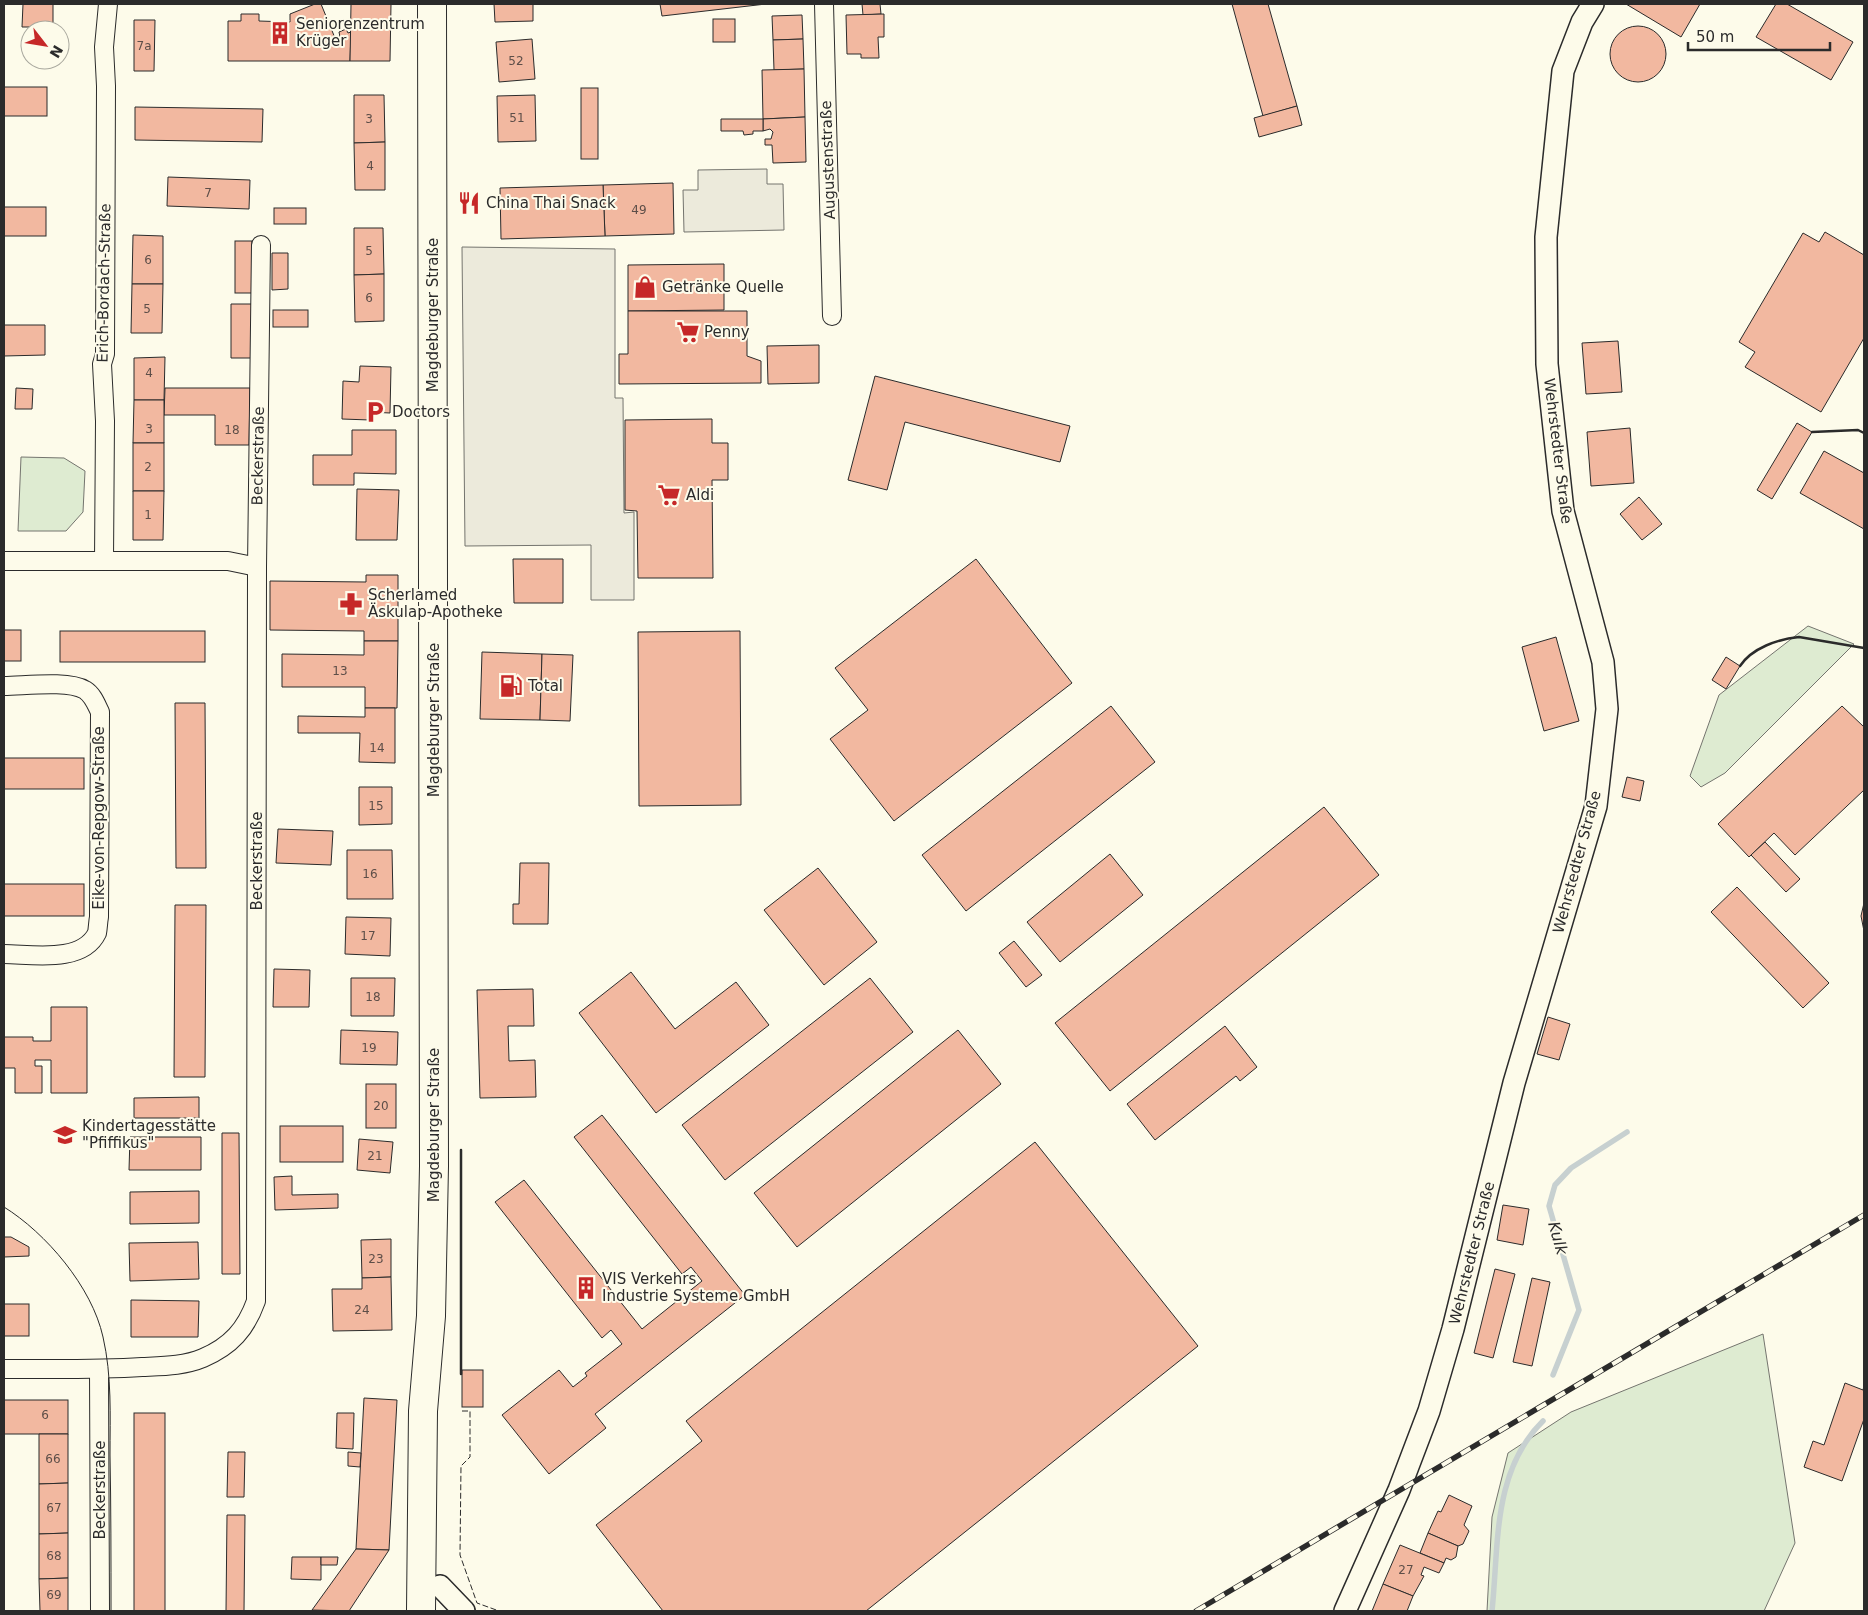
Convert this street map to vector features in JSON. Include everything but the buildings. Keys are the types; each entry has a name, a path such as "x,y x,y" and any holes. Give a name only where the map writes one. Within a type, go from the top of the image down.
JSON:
{"main road":[{"name":"Magdeburger Straße","path":"421,1611 423,1410 431,1316 434,1030 432,4"},
{"name":"Magdeburger Straße","path":"431,1316 440,1410 440,1599"}],"street":[{"name":"Erich-Bordach-Straße","path":"104,561 105,421 102,364 105,344 106,86 104,40 108,4"},
{"name":"Augustenstraße","path":"824,4 832,316"},
{"name":"Wehrstedter Straße","path":"1344,1611 1399,1490 1430,1411 1453,1329 1514,1083 1596,806 1607,709 1603,662 1563,511 1547,364 1546,236 1563,71 1582,22 1593,4"},
{"name":"Beckerstraße","path":"100,1611 104,1370 182,1365 203,1358 223,1347 238,1334 249,1321 256,1301 257,567 260,244"},
{"path":"4,561 228,561 257,567"},
{"name":"Eike-von-Repgow-Straße","path":"4,686 78,688 92,696 100,712 99,917 97,932 85,947 68,954 4,954"},
{"path":"4,1369 104,1370"},
{"path":"440,1599 464,1611"}],"green space":[{"path":"21,457 64,458 85,471 83,512 66,531 18,531"},
{"path":"1808,626 1854,644 1725,773 1701,787 1690,776 1719,695"},
{"path":"1763,1334 1795,1543 1764,1611 1487,1611 1492,1517 1508,1453 1571,1412"}],"shaded area":[{"path":"767,169 767,184 783,184 784,230 684,232 683,190 698,190 698,170"},
{"path":"462,247 615,249 615,398 623,398 624,513 634,512 634,600 591,600 591,545 465,546"}],"waterway":[{"name":"Kulk","path":"1553,1375 1579,1310 1549,1206 1555,1185 1571,1168 1627,1132"},
{"name":"Kulk","path":"1492,1611 1498,1535 1506,1486 1514,1462 1526,1441 1543,1421"}],"tram line":[{"path":"4,1207 36,1231 65,1263 89,1299 103,1337 108,1366 110,1396 111,1611"}],"railway":[{"path":"1196,1611 1864,1215"}],"fence":[{"path":"462,1411 470,1411 470,1457 461,1466 460,1555 477,1603 499,1611"}],"wall":[{"path":"1812,432 1858,430 1864,433"},
{"path":"1740,666 1758,649 1774,642 1791,638 1799,637 1864,648"},
{"path":"461,1150 461,1374"}],"place":[{"name":"Seniorenzentrum Krüger","path":"280,33"},
{"name":"China Thai Snack","path":"469,203"},
{"name":"Getränke Quelle","path":"645,287"},
{"name":"Penny","path":"688,332"},
{"name":"Doctors","path":"375,412"},
{"name":"Aldi","path":"669,495"},
{"name":"Scherlamed Äskulap-Apotheke","path":"351,604"},
{"name":"Total","path":"511,686"},
{"name":"Kindertagesstätte \"Pfiffikus\"","path":"65,1135"},
{"name":"VIS Verkehrs Industrie Systeme GmbH","path":"586,1288"}]}
